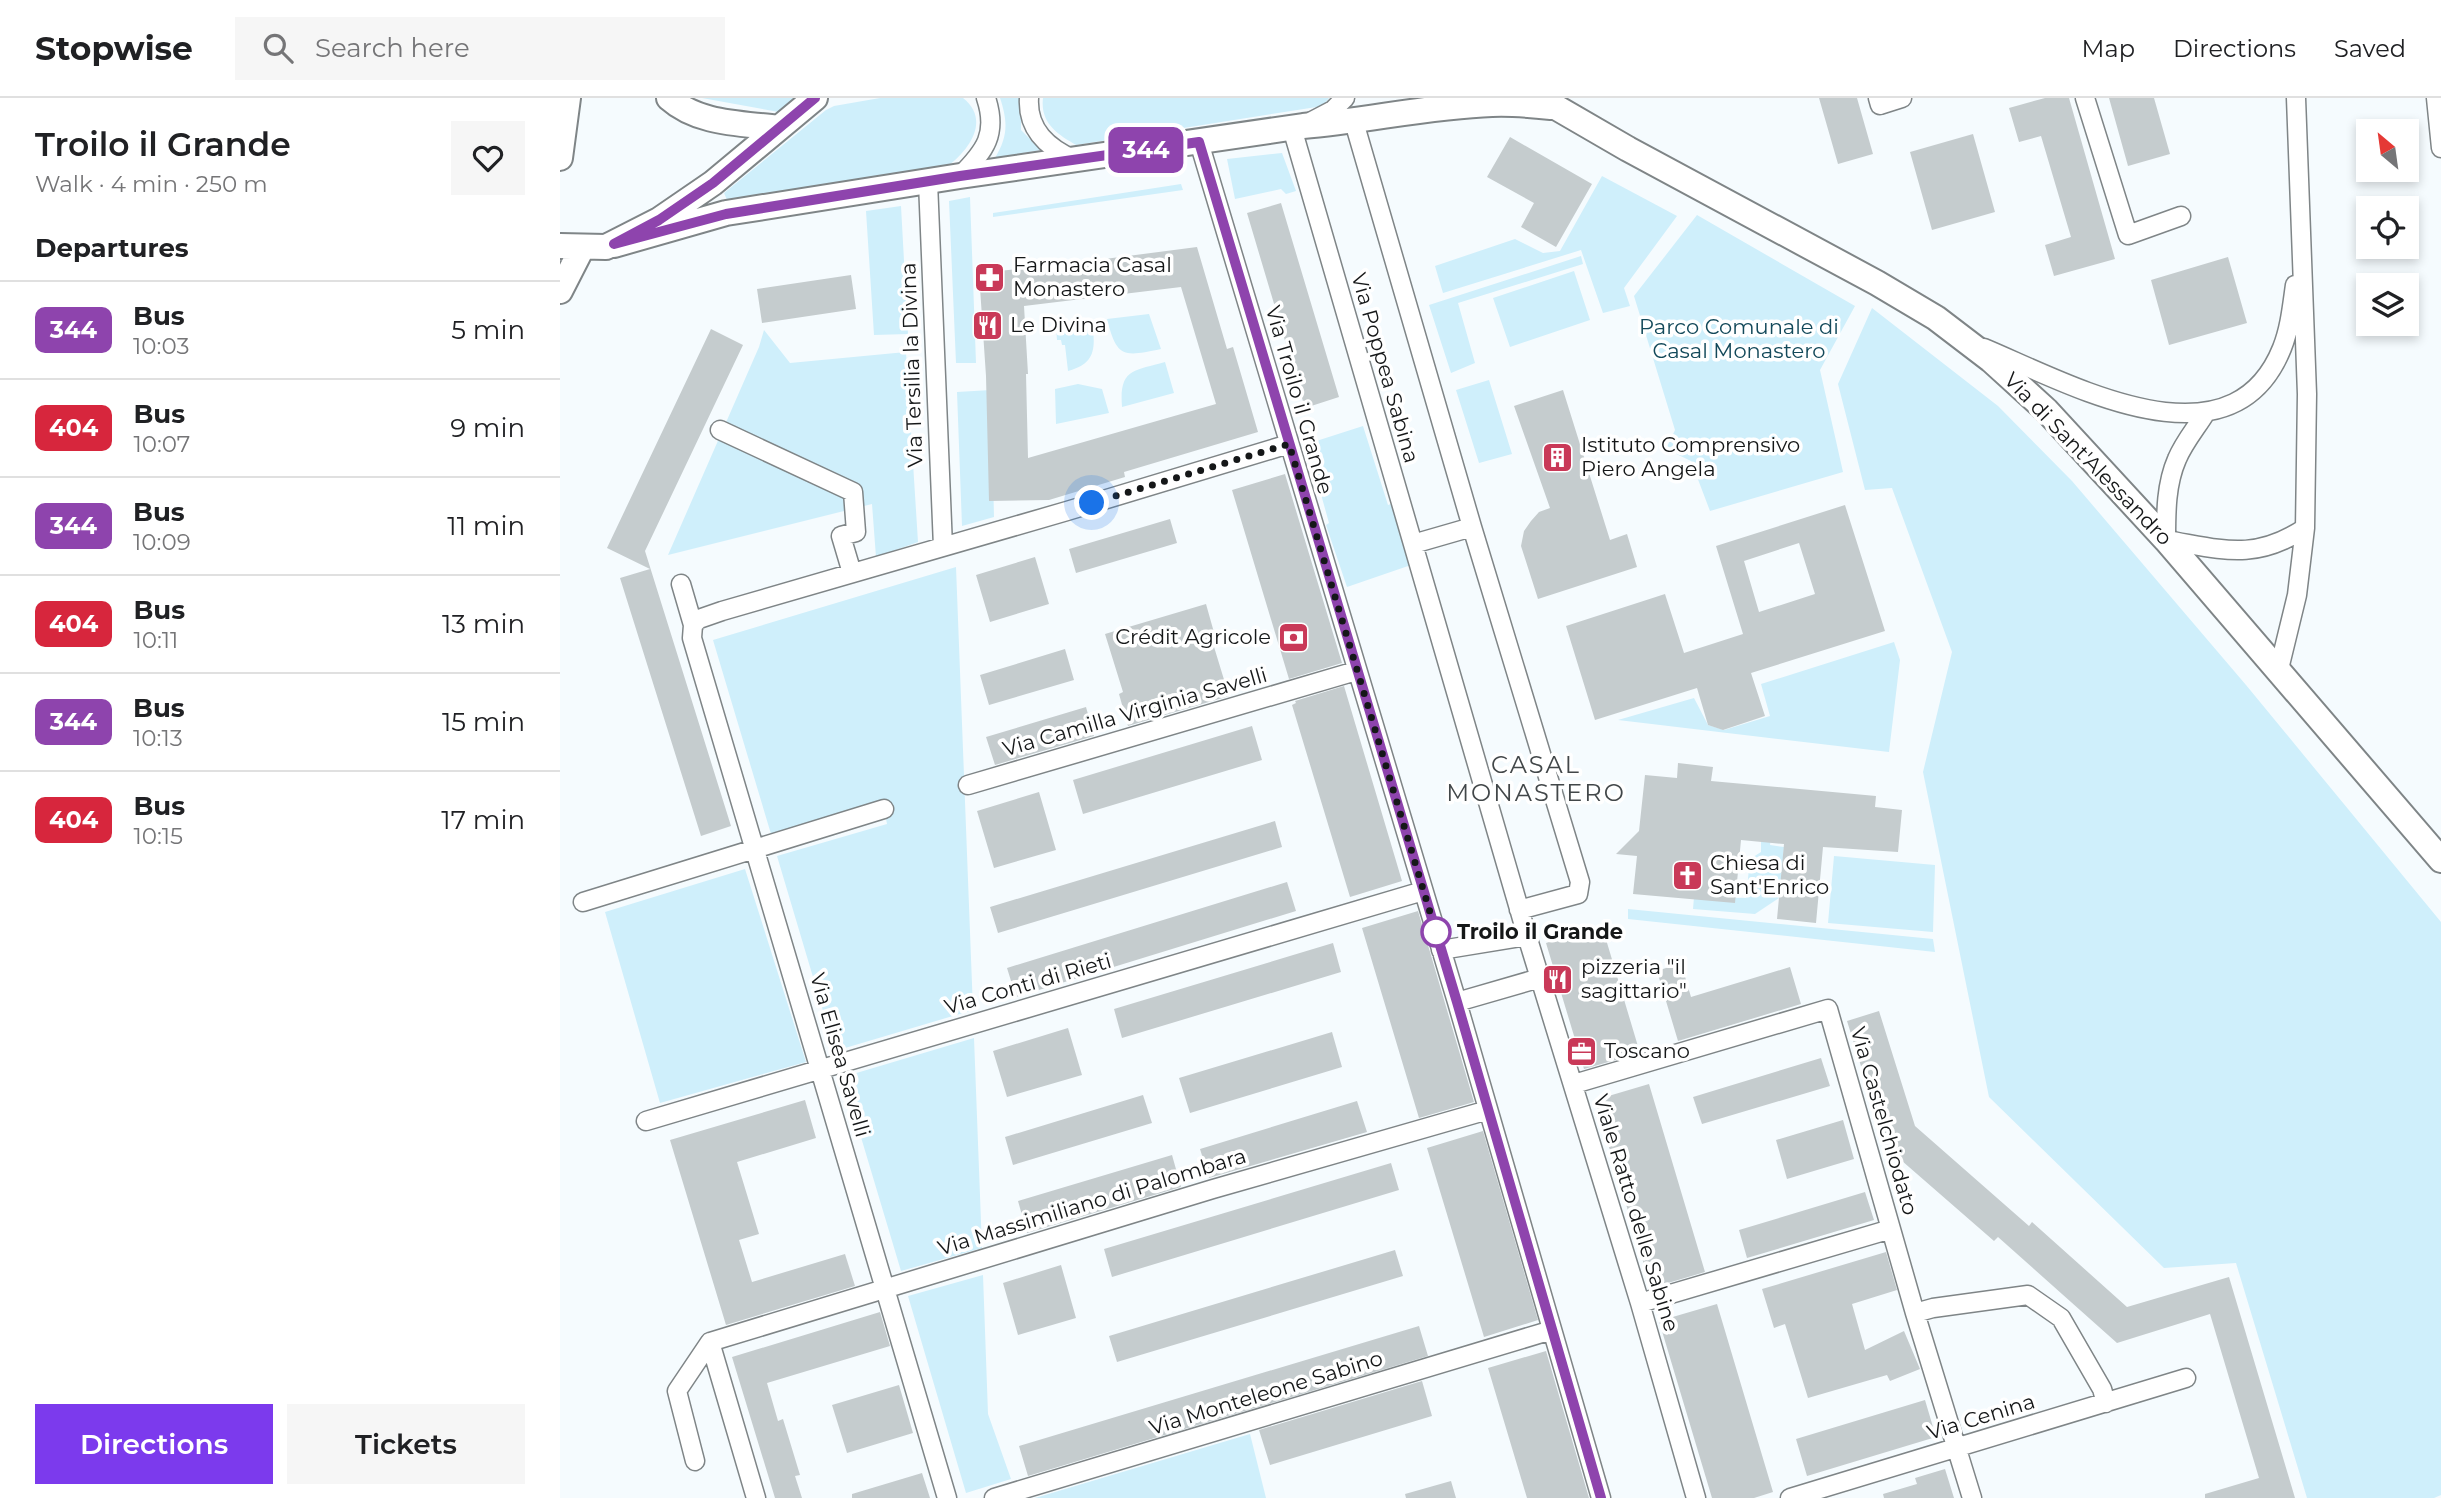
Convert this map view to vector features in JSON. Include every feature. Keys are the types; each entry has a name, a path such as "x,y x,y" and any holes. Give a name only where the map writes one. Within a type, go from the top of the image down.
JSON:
{"street":[{"path":"560,158 568,98"},
{"path":"668,98 682,108 713,119 778,128"},
{"path":"614,244 659,220 713,183 815,98"},
{"path":"960,176 978,157 989,139 991,118 986,98"},
{"path":"1029,98 1029,112 1038,133 1057,151 1077,160"},
{"path":"1297,127 1334,110 1345,98"},
{"path":"1878,98 1880,105 1902,98"},
{"path":"2085,98 2128,235 2181,216"},
{"path":"2278,669 2297,595 2305,528 2307,394 2295,98"},
{"path":"2437,98 2441,148"},
{"path":"560,290 571,247 600,248 717,215 960,176 1297,127 1492,104 1546,102"},
{"name":"Via di Sant'Alessandro","path":"1546,102 1877,283 1936,318 1991,360 2046,410 2166,540 2441,860"},
{"path":"1354,122 1472,527 1580,882 1578,894 1520,910"},
{"name":"Via Poppea Sabina","path":"1297,127 1435,621"},
{"name":"Via Troilo il Grande","path":"1199,142 1356,671"},
{"name":"Via Tersilia la Divina","path":"928,182 943,547"},
{"path":"713,183 711,198 717,215"},
{"path":"1965,340 2128,405 2164,412 2206,412 2227,408 2261,382 2273,366 2288,325 2301,251"},
{"path":"2206,412 2185,444 2173,470 2168,490 2166,540 2233,551 2250,551 2279,543 2305,528"},
{"path":"720,430 853,492 856,532 842,536 852,573"},
{"path":"693,625 699,619 722,611 1289,444"},
{"path":"1413,544 1472,527"},
{"name":"Via Elisea Savelli","path":"681,584 693,625 692,638 947,1498"},
{"name":"Viale Ratto delle Sabine","path":"1435,621 1696,1498"},
{"path":"1356,671 1457,1002 1601,1498"},
{"name":"Via Camilla Virginia Savelli","path":"968,785 1356,671"},
{"path":"583,902 884,809"},
{"name":"Via Conti di Rieti","path":"646,1121 1423,891"},
{"path":"1441,950 1527,936"},
{"path":"1457,1002 1540,978"},
{"name":"Via Castelchiodato","path":"1574,1084 1828,1009 1915,1313 1972,1498"},
{"name":"Via Massimiliano di Palombara","path":"710,1342 1213,1189 1488,1110"},
{"path":"1640,1303 1891,1229"},
{"path":"1915,1313 1933,1308 2028,1295 2061,1318 2102,1388 2106,1403"},
{"name":"Via Monteleone Sabino","path":"994,1498 1552,1330"},
{"path":"695,1461 677,1391 710,1342"},
{"path":"710,1342 757,1498"},
{"name":"Via Cenina","path":"1790,1498 2186,1378"}],"green space":[{"path":"702,98 801,98 784,113"},
{"path":"880,98 963,98 975,116 974,134 963,152 948,166 727,200 724,193 826,110 834,106"},
{"path":"1000,98 1021,98 1021,130 1041,150 995,158 1005,129"},
{"path":"1043,98 1329,98 1323,106 1076,145 1051,127 1044,114"},
{"path":"1282,153 1296,191 1286,194 1281,189 1235,199 1227,159"},
{"path":"1602,176 1677,216 1624,288 1630,306 1603,313 1581,250 1443,293 1435,266 1515,239 1543,253 1560,251"},
{"path":"1181,184 1183,190 993,217 993,213"},
{"path":"970,197 976,363 956,363 949,201"},
{"path":"901,206 908,334 874,335 866,211"},
{"name":"Parco Comunale di Casal Monastero","path":"1697,215 1855,306 1820,370 1843,472 1710,511 1691,461 1666,449 1675,430 1634,296"},
{"path":"1581,256 1583,264 1458,303 1475,363 1451,373 1429,305"},
{"path":"1574,271 1590,320 1510,347 1493,298"},
{"path":"1872,308 1998,406 2072,481 2246,685 2441,922 2441,1495 2434,1498 2307,1498 2236,1263 2164,1268 1989,1097 1923,772 1952,652 1892,488 1865,490 1838,384"},
{"path":"1149,314 1161,349 1130,353 1118,348 1107,319"},
{"path":"1092,323 1094,340 1089,360 1068,371 1065,345 1062,345 1061,340 1057,340 1056,327"},
{"path":"764,330 790,363 906,352 918,542 876,557 872,504 668,555"},
{"path":"1165,362 1174,393 1122,407 1126,378 1144,367"},
{"path":"1489,380 1512,454 1479,463 1456,390"},
{"path":"1078,384 1102,389 1109,413 1056,424 1055,389"},
{"path":"991,390 994,517 962,526 957,392"},
{"path":"1363,426 1388,505 1394,503 1411,565 1347,587 1326,525 1329,523 1307,444"},
{"path":"956,567 973,1010 835,1051 777,856 887,824 883,802 771,834 713,640"},
{"path":"1894,642 1900,660 1889,752 1618,720 1694,698 1708,725 1724,730 1770,716 1761,684"},
{"path":"1761,837 1771,837 1770,845 1784,847 1779,898 1755,914 1693,909 1694,897 1746,898 1750,859 1761,852"},
{"path":"1834,856 1935,865 1933,932 1828,923"},
{"path":"745,869 806,1062 660,1103 605,912"},
{"path":"1628,909 1933,939 1935,952 1628,919"},
{"path":"974,1038 982,1248 901,1271 843,1077"},
{"path":"983,1275 988,1414 1011,1479 966,1493 908,1296"},
{"path":"1250,1434 1266,1498 1035,1498"}],"building":[{"path":"1819,98 1857,98 1873,154 1838,164"},
{"path":"2045,98 2069,98 2115,259 2054,276 2045,245 2071,237 2041,136 2019,142 2009,108"},
{"path":"2109,98 2154,98 2170,154 2128,166"},
{"path":"1973,134 1995,212 1932,230 1910,152"},
{"path":"1510,137 1592,184 1556,247 1521,227 1534,203 1487,177"},
{"path":"1281,203 1339,397 1305,408 1247,213"},
{"path":"1197,247 1227,349 1233,347 1258,432 1124,472 1125,477 1049,500 989,501 986,376 979,273","holes":["1181,287 1216,404 1028,458 1028,374 1024,306"]},
{"path":"2228,257 2247,323 2169,345 2151,280"},
{"path":"851,275 856,309 762,323 757,289"},
{"path":"711,329 743,345 645,551 731,826 701,836 620,578 650,569 607,548"},
{"name":"Istituto Comprensivo Piero Angela","path":"1563,390 1610,540 1627,534 1637,567 1538,599 1521,546 1524,531 1531,521 1539,512 1550,508 1514,406"},
{"path":"1285,474 1342,663 1289,679 1232,490"},
{"path":"1845,505 1885,631 1751,673 1765,716 1723,730 1708,725 1697,688 1595,720 1566,626 1665,594 1684,653 1743,634 1716,546","holes":["1799,543 1815,594 1759,612 1744,561"]},
{"path":"1170,519 1177,543 1076,573 1069,549"},
{"path":"1035,557 1049,604 990,622 976,575"},
{"path":"1206,604 1215,636 1211,637 1229,696 1128,726 1119,694 1123,692 1105,634"},
{"path":"1065,649 1074,680 989,705 980,675"},
{"path":"1344,686 1402,881 1350,897 1292,705 1295,701"},
{"path":"1086,707 1094,736 995,765 986,737"},
{"path":"1252,726 1262,760 1083,814 1073,780"},
{"path":"1678,763 1713,767 1711,781 1876,796 1875,807 1902,810 1898,852 1823,847 1816,923 1777,919 1784,844 1741,840 1735,903 1633,894 1637,856 1616,854 1639,831 1645,775 1677,778"},
{"path":"1039,792 1056,850 994,868 977,811"},
{"path":"1275,821 1282,847 998,933 990,907"},
{"path":"1287,882 1296,911 1016,997 1007,968"},
{"path":"1418,911 1474,1102 1419,1118 1362,928"},
{"path":"1602,926 1640,1053 1584,1069 1546,943"},
{"path":"1333,943 1341,972 1122,1038 1114,1009"},
{"path":"1681,963 1691,997 1790,967 1801,1004 1678,1041 1657,971"},
{"path":"1879,1011 1915,1126 2029,1226 2032,1222 2127,1307 2229,1277 2295,1498 2205,1498 2205,1494 2259,1478 2210,1314 2117,1343 1998,1237 1994,1241 1886,1147 1847,1021"},
{"path":"1068,1028 1082,1075 1007,1097 993,1051"},
{"path":"1332,1032 1342,1067 1190,1113 1179,1078"},
{"path":"1821,1058 1830,1086 1702,1124 1693,1097"},
{"path":"1649,1084 1705,1272 1651,1288 1595,1100"},
{"path":"1143,1095 1152,1123 1013,1165 1005,1137"},
{"path":"805,1100 816,1138 737,1162 759,1234 739,1240 752,1282 845,1254 855,1286 726,1325 670,1140"},
{"path":"1357,1101 1367,1132 1209,1178 1200,1149"},
{"path":"1843,1120 1854,1159 1787,1179 1776,1140"},
{"path":"1483,1131 1538,1320 1484,1337 1427,1148"},
{"path":"1172,1155 1181,1187 1027,1233 1018,1201"},
{"path":"1391,1163 1399,1190 1112,1277 1104,1249"},
{"path":"1865,1192 1874,1220 1747,1258 1739,1230"},
{"path":"1395,1250 1403,1276 1117,1362 1109,1336"},
{"path":"1886,1252 1897,1290 1852,1304 1865,1350 1904,1331 1920,1369 1890,1381 1887,1375 1808,1398 1785,1324 1774,1328 1762,1289"},
{"path":"1061,1265 1076,1318 1018,1335 1003,1283"},
{"path":"1717,1304 1773,1492 1754,1498 1712,1498 1659,1321"},
{"path":"880,1312 890,1346 767,1383 778,1421 783,1419 800,1475 795,1476 802,1498 775,1498 732,1357"},
{"path":"1419,1326 1428,1356 1028,1476 1019,1446"},
{"path":"1546,1351 1589,1498 1527,1498 1488,1368"},
{"path":"1422,1381 1432,1416 1270,1465 1259,1430"},
{"path":"899,1385 913,1433 847,1453 832,1405"},
{"path":"1925,1400 1936,1437 1807,1476 1796,1439"},
{"path":"1945,1469 1954,1498 1884,1498 1883,1494 1917,1484 1915,1478"},
{"path":"922,1473 930,1498 852,1498 852,1494"},
{"path":"1451,1481 1456,1498 1406,1498 1405,1494"}],"bus line":[{"name":"344","path":"815,98 713,183 659,220 614,244 717,215 960,176 1199,142 1457,1002 1601,1498"}],"place":[{"name":"Farmacia Casal Monastero","path":"990,277"},
{"name":"Le Divina","path":"987,325"},
{"name":"Istituto Comprensivo Piero Angela","path":"1558,457"},
{"name":"Crédit Agricole","path":"1294,637"},
{"name":"Chiesa di Sant'Enrico","path":"1687,875"},
{"name":"Troilo il Grande","path":"1436,932"},
{"name":"pizzeria \"il sagittario\"","path":"1558,979"},
{"name":"Toscano","path":"1581,1051"}],"district":[{"name":"CASAL MONASTERO","path":"1536,779"}],"route":[{"path":"1092,503 1289,444 1436,932"}]}
